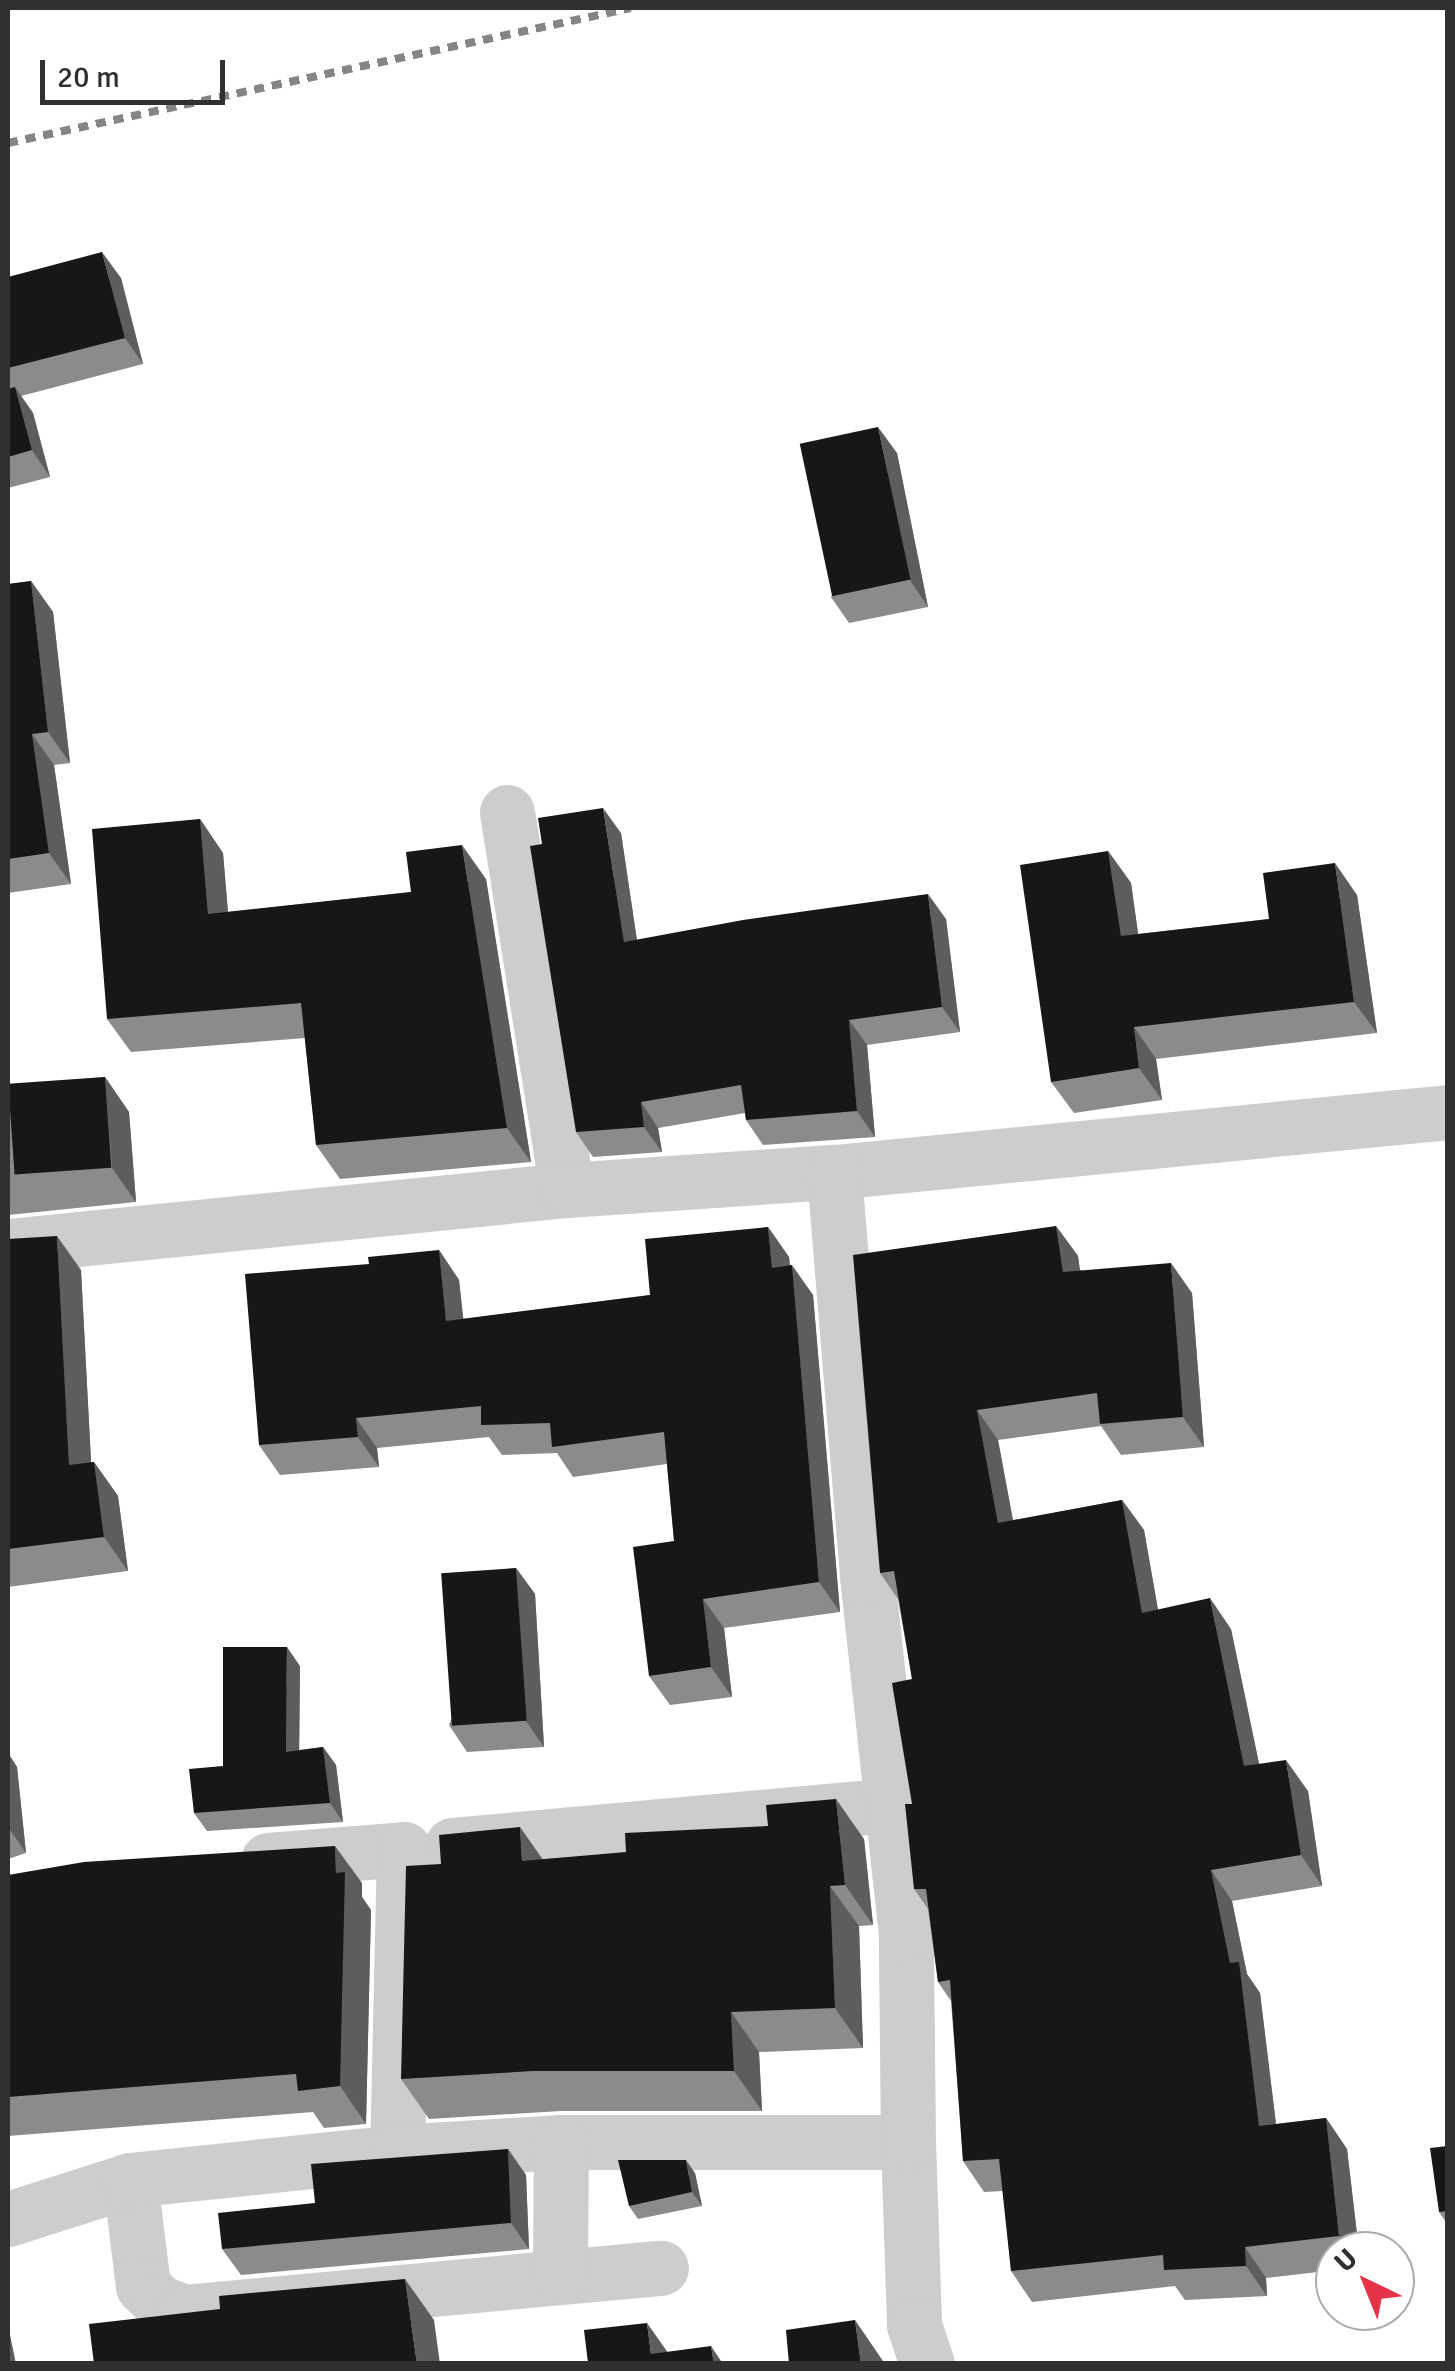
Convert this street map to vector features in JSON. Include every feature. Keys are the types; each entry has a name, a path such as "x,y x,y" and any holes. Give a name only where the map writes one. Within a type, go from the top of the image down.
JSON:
{"street":[{"path":"506,812 567,1190"},
{"path":"8,1246 567,1190 834,1172 1448,1112"},
{"path":"834,1172 866,1575 906,1935 914,2326 927,2364"},
{"path":"224,1864 890,1805"},
{"path":"397,2152 404,1850"},
{"path":"8,2220 130,2180 397,2152 562,2142 908,2142"},
{"path":"560,2276 562,2142"},
{"path":"130,2180 136,2257 143,2286 159,2302 184,2312 661,2268"}],"building":[{"path":"102,252 125,338 8,368 8,277"},
{"path":"15,387 32,450 8,457 8,389"},
{"path":"878,427 910,580 832,596 800,444"},
{"path":"31,581 48,732 32,734 49,853 8,859 8,584"},
{"path":"603,808 624,942 743,920 928,894 942,1007 849,1020 857,1111 746,1120 741,1085 641,1102 644,1127 576,1132 530,846 542,844 538,818"},
{"path":"200,819 208,914 411,892 406,852 462,845 507,1128 316,1145 301,1003 107,1019 92,829"},
{"path":"1108,851 1121,936 1269,919 1263,873 1335,863 1354,1002 1134,1027 1139,1068 1051,1082 1020,865"},
{"path":"105,1077 111,1168 15,1175 8,1084"},
{"path":"1056,1226 1063,1272 1171,1263 1183,1417 1100,1424 1097,1393 977,1410 998,1523 1122,1500 1142,1613 1210,1598 1244,1766 1286,1760 1301,1855 1211,1870 1230,1963 1239,1962 1259,2126 1326,2118 1338,2231 1315,2231 1315,2239 1245,2247 1246,2266 1164,2270 1163,2255 1011,2271 999,2159 963,2161 950,1980 938,1982 926,1889 914,1889 905,1804 912,1804 892,1683 912,1679 894,1571 880,1573 853,1255"},
{"path":"768,1227 772,1268 792,1265 819,1582 703,1599 711,1667 649,1676 633,1547 674,1541 664,1432 552,1447 550,1423 481,1425 481,1406 356,1418 358,1437 259,1445 245,1274 369,1264 368,1257 439,1250 446,1321 650,1295 645,1239"},
{"path":"57,1236 69,1465 94,1462 104,1537 8,1549 8,1239"},
{"path":"516,1568 527,1721 452,1726 441,1573"},
{"path":"223,1647 287,1647 286,1752 323,1747 330,1803 194,1813 189,1769 223,1766"},
{"path":"836,1799 845,1885 830,1886 835,2008 731,2012 734,2071 533,2071 401,2079 406,1866 441,1864 439,1835 520,1827 522,1861 626,1852 625,1833 768,1826 766,1805"},
{"path":"335,1846 336,1873 345,1872 340,2086 298,2091 296,2074 8,2097 8,1875 84,1862"},
{"path":"1448,2146 1448,2211 1439,2212 1430,2148"},
{"path":"508,2149 511,2223 222,2249 218,2213 315,2203 311,2164"},
{"path":"618,2160 686,2160 692,2192 629,2206"},
{"path":"405,2279 417,2364 94,2364 89,2324 220,2309 219,2296"},
{"path":"855,2320 861,2364 789,2364 786,2330"},
{"path":"647,2323 651,2354 711,2346 714,2364 584,2364 588,2363 584,2330"}],"railway":[{"path":"8,143 631,8"}]}
